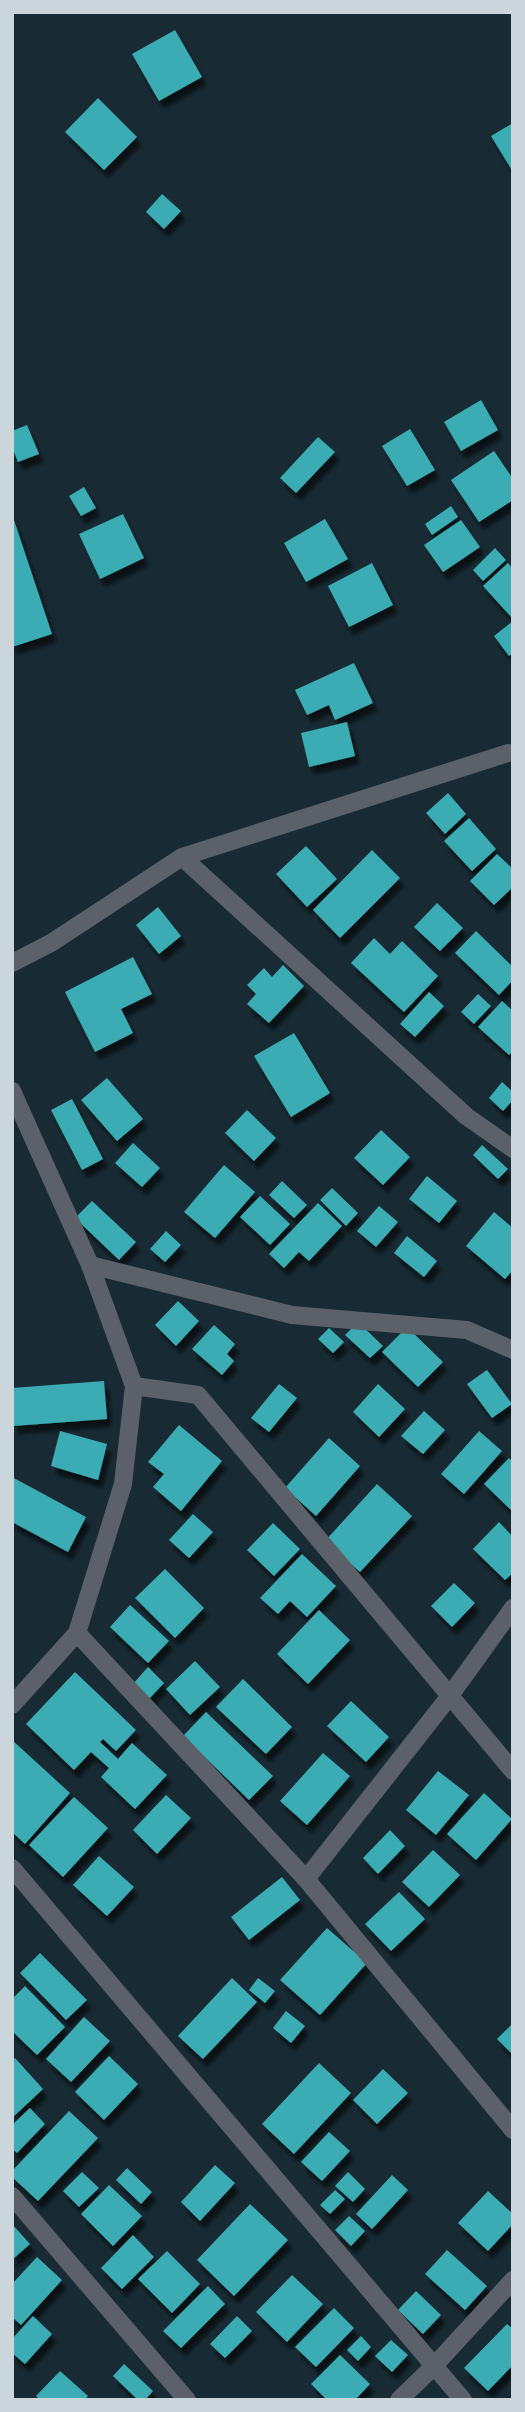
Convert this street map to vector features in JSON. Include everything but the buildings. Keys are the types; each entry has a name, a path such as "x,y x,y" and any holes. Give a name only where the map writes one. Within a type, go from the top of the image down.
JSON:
{"street":[{"path":"12,964 51,943 182,857 511,755"},
{"path":"182,857 466,1116 513,1149"},
{"path":"12,1091 90,1265 134,1386 123,1484 77,1633 12,1705"},
{"path":"90,1265 292,1315 467,1330 513,1350"},
{"path":"134,1386 198,1395 513,1771"},
{"path":"306,1879 449,1697 513,1608"},
{"path":"77,1633 306,1879 513,2130"},
{"path":"12,1868 463,2400"},
{"path":"12,2196 187,2400"},
{"path":"399,2400 513,2280"}]}
